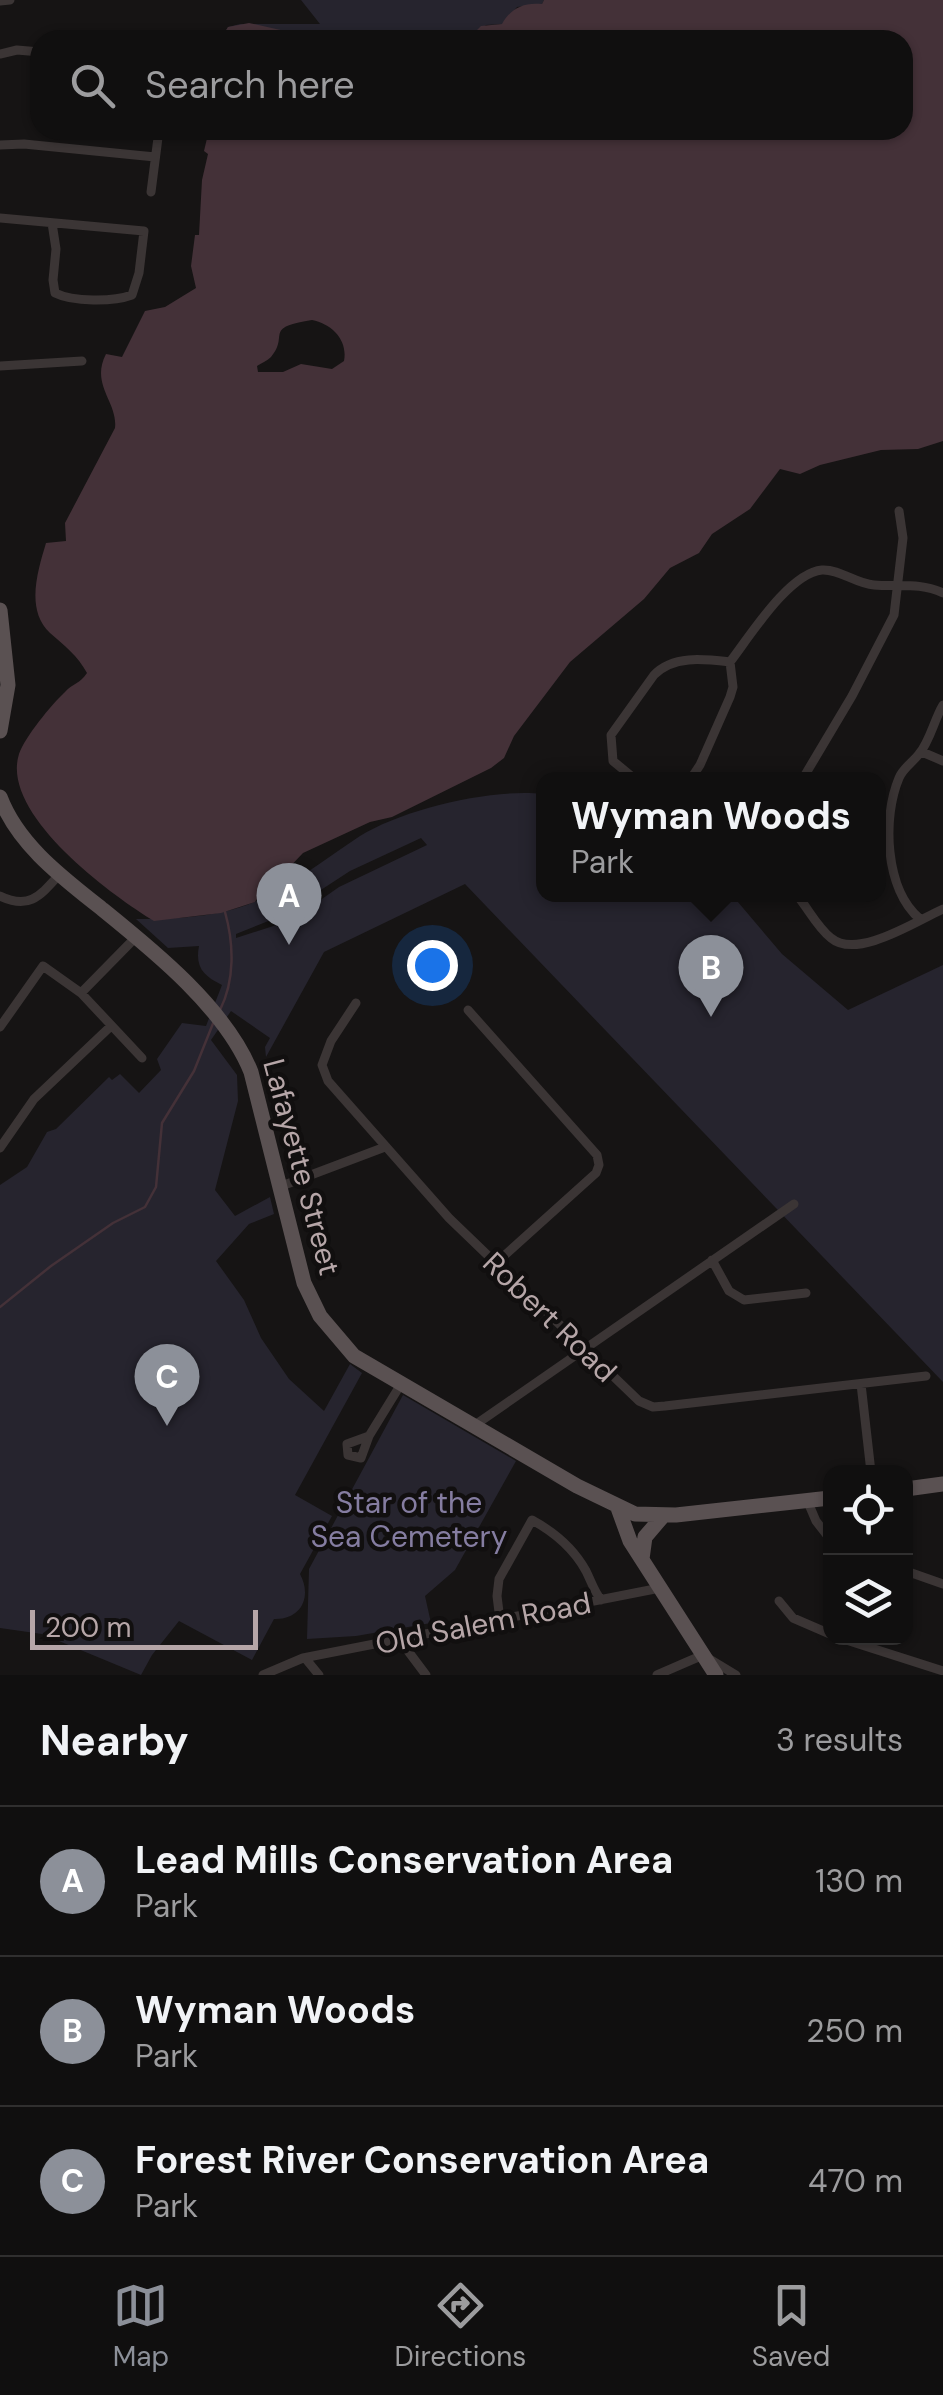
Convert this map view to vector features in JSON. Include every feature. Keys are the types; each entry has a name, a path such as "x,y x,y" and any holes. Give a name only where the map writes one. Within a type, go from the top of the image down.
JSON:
{"main road":[{"path":"0,610 8,684 0,730"},
{"name":"Lafayette Street","path":"0,797 19,829 58,874 160,957 244,1056 304,1283 320,1316 354,1356 618,1508 635,1514 663,1516 823,1499"},
{"path":"913,1488 943,1484"},
{"path":"618,1508 630,1541 716,1675"},
{"path":"635,1514 642,1558"},
{"path":"642,1558 646,1537 663,1516"}],"street":[{"path":"0,1 10,0"},
{"path":"0,54 30,51"},
{"path":"151,192 157,140"},
{"path":"0,146 24,144 155,156"},
{"path":"0,218 52,223 144,232 132,294 86,298 55,293 52,223"},
{"path":"0,366 82,361"},
{"path":"807,772 894,615 903,538 899,511"},
{"path":"696,772 730,697 730,662 770,611 806,574 828,570 866,584 926,586 943,592"},
{"path":"626,772 612,761 610,735 654,675 678,660 730,662"},
{"path":"920,919 906,905 896,885 890,840 900,776 922,752 943,705"},
{"path":"922,752 943,761"},
{"path":"0,896 29,903 58,874"},
{"path":"802,902 826,933 845,945 881,938 943,909"},
{"path":"81,993 136,937"},
{"path":"0,1027 44,967 81,993 142,1058"},
{"name":"Robert Road","path":"356,1003 331,1041 323,1073 494,1264 630,1395 653,1407 926,1376"},
{"path":"468,1010 597,1156 599,1165 564,1204 494,1264"},
{"path":"0,1148 34,1100 111,1026"},
{"path":"279,1187 386,1147"},
{"path":"475,1425 794,1204"},
{"path":"712,1260 736,1297 753,1300 806,1293"},
{"path":"369,1436 400,1384"},
{"path":"861,1384 870,1465"},
{"path":"808,1500 823,1530"},
{"path":"500,1620 496,1596 499,1580 532,1520 569,1548 601,1600"},
{"path":"913,1573 943,1584"},
{"name":"Old Salem Road","path":"263,1675 304,1658 661,1588"},
{"path":"779,1601 794,1618 823,1631"},
{"path":"399,1639 426,1675"},
{"path":"862,1645 943,1671"},
{"path":"657,1675 703,1654 736,1675"},
{"path":"304,1658 319,1675"}],"green space":[{"path":"301,0 544,0 542,4 517,7 503,24 486,25 480,30 226,30 240,24 320,24"},
{"path":"499,794 536,794 536,902 738,902 782,954 848,1010 943,965 943,1382 465,884 324,952 266,1057 265,1047 270,1038 231,1011 211,1040 237,1075 238,1101 215,1190 235,1216 270,1197 274,1214 249,1224 216,1261 244,1300 261,1338 289,1379 324,1411 350,1364 362,1373 295,1495 332,1516 300,1574 305,1590 302,1605 292,1615 274,1619 252,1660 179,1621 141,1675 42,1634 0,1628 0,1185 27,1167 47,1132 56,1129 109,1077 112,1080 120,1074 139,1093 161,1070 157,1059 182,1023 206,1026 222,985 202,970 199,946 168,948 136,919 193,917 245,906 296,880 378,826 423,809","holes":["421,838 427,845 339,887 292,920 236,938 236,934 281,916 350,871"]},
{"name":"Star of the Sea Cemetery","path":"403,1395 516,1461 455,1570 425,1596 431,1623 356,1636 307,1639 309,1569"}],"shaded area":[{"path":"544,0 943,0 943,441 918,449 881,450 800,474 780,469 750,509 712,534 699,553 670,568 644,599 570,662 514,736 504,758 491,768 392,817 370,822 303,853 281,876 268,882 255,902 221,913 154,921 87,873 42,826 26,802 18,777 19,754 46,713 87,673 42,624 36,602 40,565 46,543 66,541 65,523 115,428 101,375 106,354 122,357 145,311 165,307 196,288 191,266 195,235 199,235 207,140 913,140 913,30 477,30 502,24 519,7 542,4","holes":["312,320 332,329 345,353 344,361 332,369 301,364 283,372 258,372 257,366 276,349 280,333 287,326"]},
{"path":"249,23 280,30 226,30"}],"waterway":[{"path":"220,1010 232,962 225,912"},
{"path":"0,1307 113,1223 145,1207 156,1187 162,1123 194,1071 214,1021"}],"place":[{"name":"Lead Mills Conservation Area","path":"289,945"},
{"name":"Wyman Woods","path":"711,1017"},
{"name":"Forest River Conservation Area","path":"167,1426"}]}
